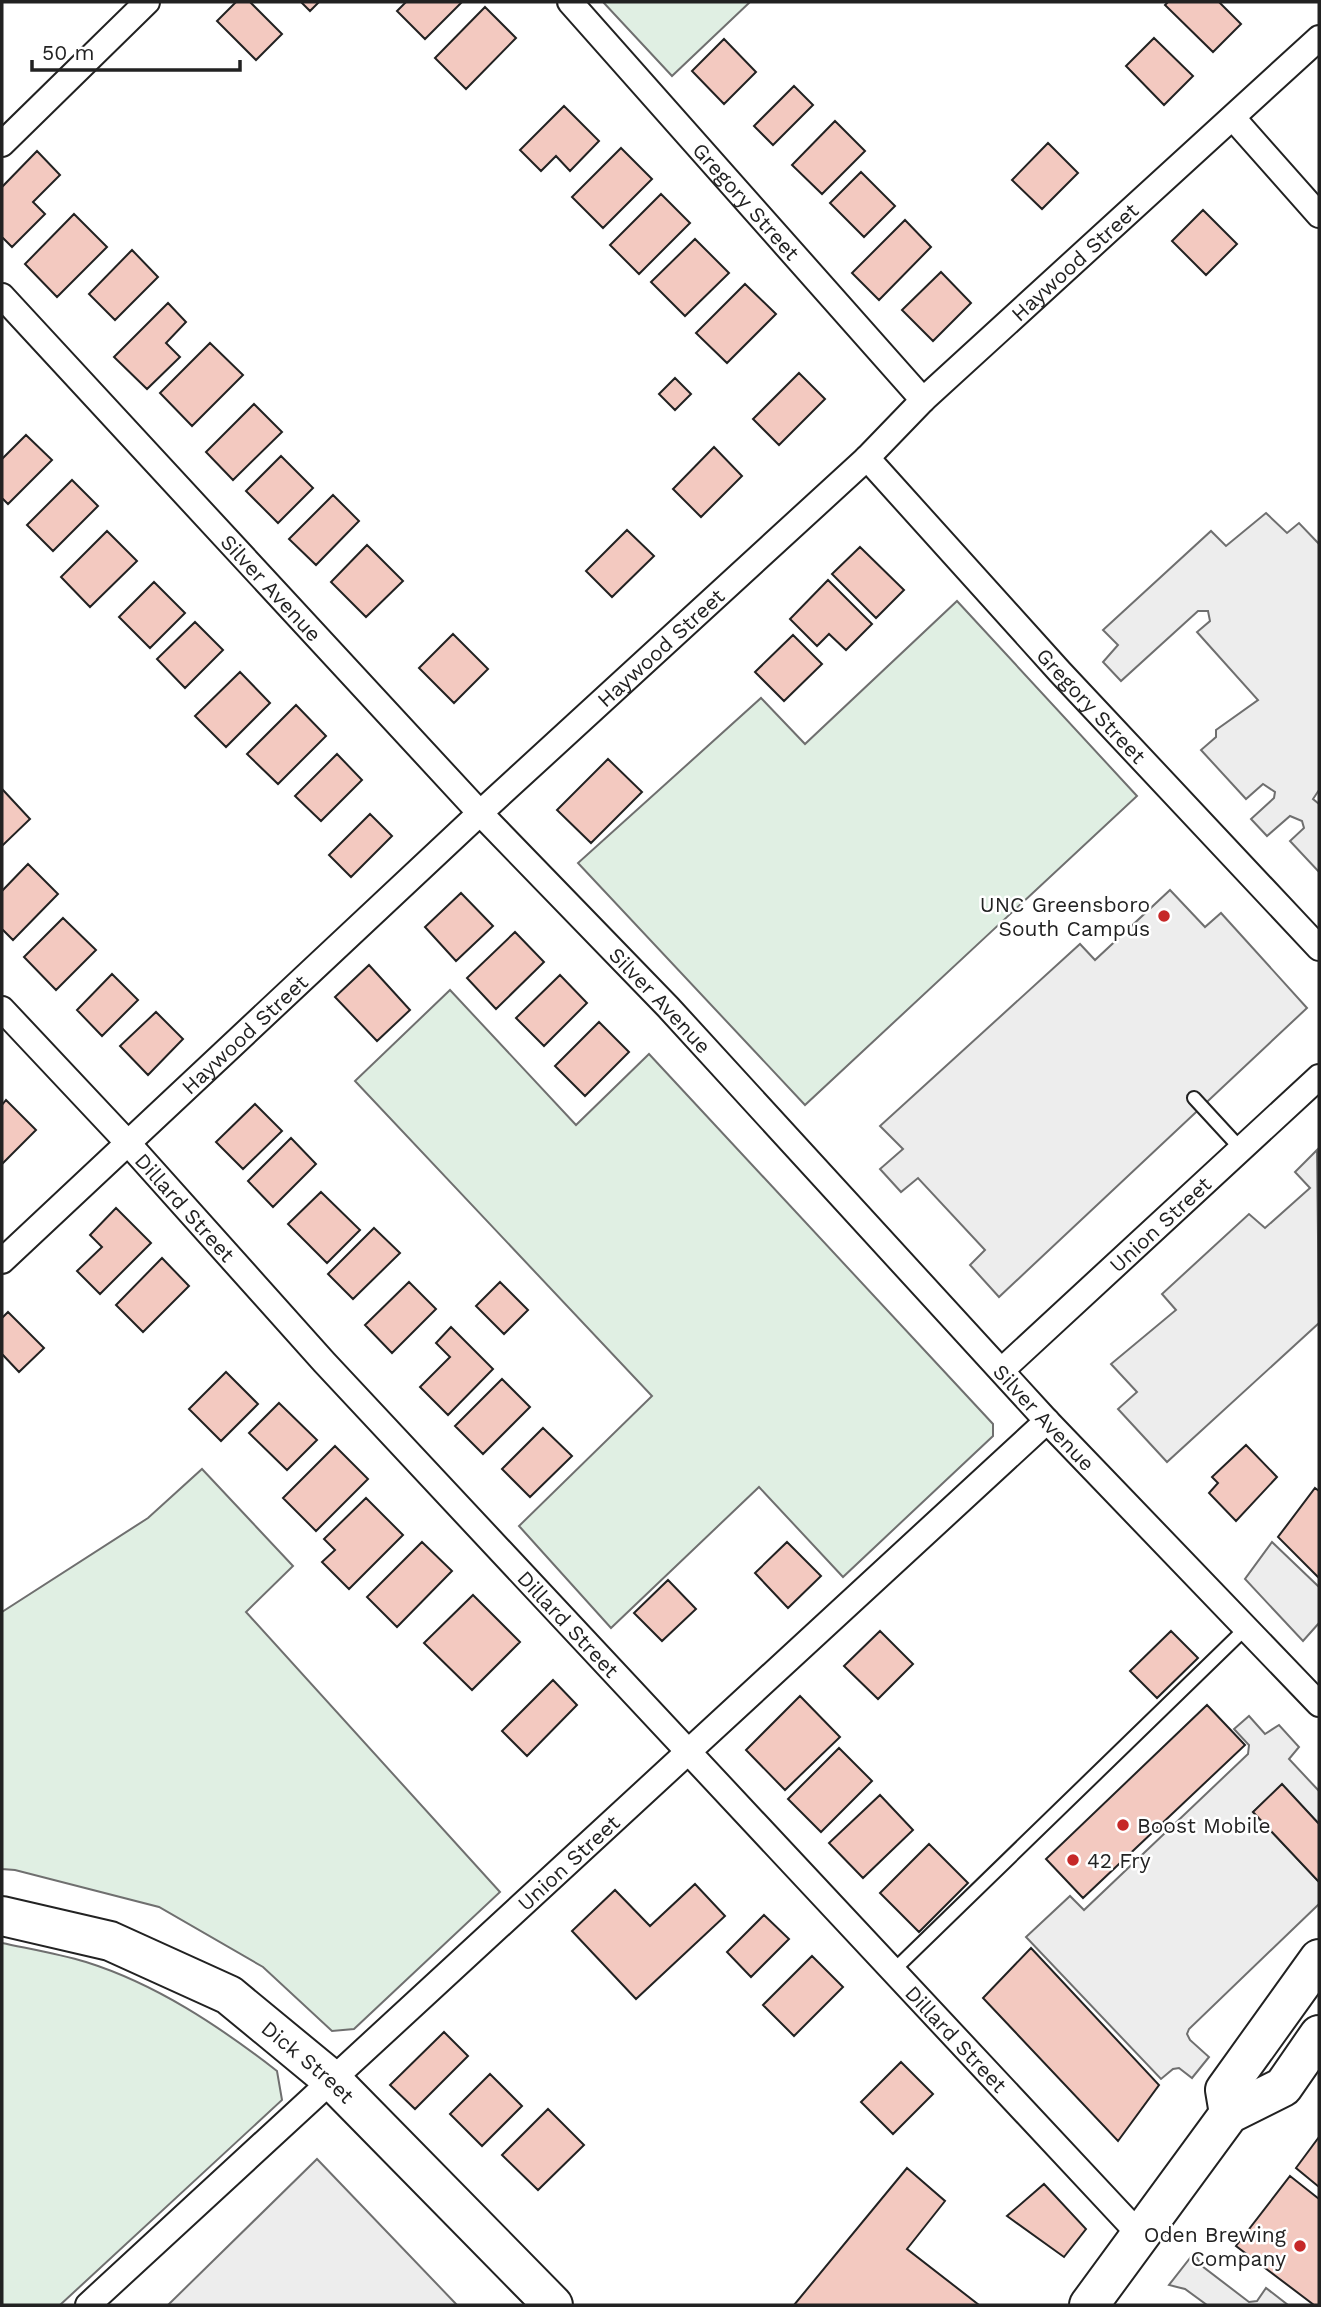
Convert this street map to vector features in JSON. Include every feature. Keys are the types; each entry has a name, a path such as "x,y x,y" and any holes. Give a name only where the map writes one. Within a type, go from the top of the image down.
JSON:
{"main road":[{"name":"Dick Street","path":"2,1916 110,1941 229,1995 331,2080 554,2305"},
{"path":"1229,2114 1225,2090 1319,1959"},
{"path":"1089,2305 1229,2114 1283,2087 1319,2035"}],"street":[{"path":"2,144 147,2"},
{"name":"Gregory Street","path":"569,2 923,400"},
{"name":"Haywood Street","path":"2,1261 480,813 867,458 923,400 1319,38"},
{"path":"1233,118 1319,215"},
{"name":"Silver Avenue","path":"2,296 480,813 668,1007 1047,1420 1319,1704"},
{"name":"Gregory Street","path":"867,458 1060,672 1319,948"},
{"name":"Dillard Street","path":"2,1009 324,1362 1141,2236"},
{"name":"Union Street","path":"1002,1370 1319,1077"},
{"name":"Union Street","path":"88,2305 1047,1420"}],"lane":[{"path":"1194,1098 1241,1149"},
{"path":"894,1970 1247,1628"}],"green space":[{"path":"603,2 750,2 672,76"},
{"path":"957,601 1137,796 805,1105 578,863 761,698 805,744"},
{"path":"450,990 576,1125 649,1054 993,1424 993,1436 843,1577 759,1487 611,1628 519,1526 652,1396 355,1081"},
{"path":"202,1469 293,1566 246,1612 500,1892 354,2029 332,2031 263,1967 159,1907 2,1869 2,1612 148,1518"},
{"path":"2,1943 86,1962 162,1994 233,2038 277,2071 282,2100 60,2305 2,2305"}],"shaded area":[{"path":"1266,513 1287,533 1299,523 1319,544 1319,790 1313,799 1319,804 1319,872 1290,841 1304,828 1302,821 1290,816 1267,836 1251,819 1274,798 1275,792 1263,784 1246,799 1201,750 1216,737 1216,730 1258,700 1197,632 1210,621 1208,611 1198,611 1121,681 1103,662 1118,645 1103,630 1211,531 1226,546"},
{"path":"1170,890 1205,927 1221,913 1307,1008 999,1297 970,1265 985,1250 918,1178 901,1192 880,1169 903,1149 880,1126 1080,944 1095,960"},
{"path":"1317,1150 1319,1323 1167,1462 1118,1409 1137,1392 1111,1364 1176,1310 1162,1294 1249,1214 1265,1228 1310,1188 1295,1172"},
{"path":"1272,1542 1319,1587 1319,1623 1303,1641 1245,1579"},
{"path":"1249,1716 1265,1734 1279,1725 1299,1747 1289,1759 1319,1791 1319,1824 1282,1785 1253,1812 1319,1882 1319,1904 1189,2029 1187,2034 1190,2040 1209,2057 1192,2078 1179,2068 1173,2069 1161,2079 1026,1937 1070,1896 1084,1910 1248,1754 1249,1745 1234,1729"},
{"path":"317,2159 457,2305 168,2305"},
{"path":"1194,2253 1202,2266 1249,2302 1257,2301 1266,2288 1288,2305 1207,2305 1185,2289 1169,2285"}],"building":[{"path":"236,2 250,2 282,34 256,60 217,21"},
{"path":"301,2 319,2 310,11"},
{"path":"406,2 462,2 425,39 397,11"},
{"path":"1168,2 1219,2 1241,24 1213,52 1165,5"},
{"path":"485,7 516,38 466,89 435,58"},
{"path":"1154,38 1193,76 1164,105 1126,66"},
{"path":"724,39 756,72 724,104 692,71"},
{"path":"794,86 813,105 773,145 754,126"},
{"path":"564,106 599,141 570,171 556,156 541,171 520,150"},
{"path":"835,121 865,151 822,194 792,165"},
{"path":"1048,143 1078,173 1042,209 1012,180"},
{"path":"621,148 652,179 603,228 572,197"},
{"path":"37,151 60,175 33,202 45,214 12,247 2,237 2,187"},
{"path":"861,172 895,206 864,237 830,203"},
{"path":"661,194 690,223 639,274 610,245"},
{"path":"1203,210 1237,244 1206,275 1172,241"},
{"path":"74,214 107,247 57,297 25,264"},
{"path":"905,220 931,247 879,300 852,273"},
{"path":"695,239 729,273 685,316 651,282"},
{"path":"132,250 158,277 115,320 89,294"},
{"path":"941,272 971,303 933,341 902,310"},
{"path":"745,284 776,314 727,363 696,333"},
{"path":"168,303 186,322 166,343 180,357 147,389 114,357"},
{"path":"210,343 243,375 192,426 160,393"},
{"path":"799,373 825,399 779,445 753,419"},
{"path":"675,378 691,394 675,410 659,394"},
{"path":"254,404 282,432 233,480 206,452"},
{"path":"26,435 52,460 8,504 2,498 2,459"},
{"path":"714,447 742,476 701,517 673,489"},
{"path":"281,456 313,488 278,523 246,491"},
{"path":"72,480 98,506 53,551 27,525"},
{"path":"333,495 359,521 316,565 289,539"},
{"path":"627,530 654,556 612,597 586,571"},
{"path":"107,531 137,561 90,607 61,577"},
{"path":"367,545 403,581 366,617 331,582"},
{"path":"860,547 904,590 876,618 832,574"},
{"path":"828,580 872,624 846,650 829,634 817,646 790,619"},
{"path":"154,582 185,613 150,648 119,617"},
{"path":"195,622 223,650 185,688 157,659"},
{"path":"453,634 488,669 454,703 419,668"},
{"path":"793,635 822,664 784,701 755,672"},
{"path":"240,672 270,703 226,747 195,716"},
{"path":"296,705 326,736 278,784 247,754"},
{"path":"337,754 362,780 321,821 295,796"},
{"path":"608,759 642,792 591,843 557,810"},
{"path":"2,791 30,819 2,846"},
{"path":"370,814 392,836 351,877 329,855"},
{"path":"28,864 58,894 13,940 2,929 2,891"},
{"path":"461,893 493,926 456,961 425,927"},
{"path":"63,918 96,950 56,990 24,957"},
{"path":"515,932 544,962 496,1009 467,978"},
{"path":"369,965 410,1010 377,1041 335,997"},
{"path":"112,974 138,1000 102,1036 77,1010"},
{"path":"560,975 587,1003 544,1046 516,1018"},
{"path":"156,1012 183,1039 148,1075 120,1046"},
{"path":"599,1022 629,1052 585,1096 555,1066"},
{"path":"6,1100 36,1130 2,1164 2,1105"},
{"path":"255,1104 282,1131 243,1169 216,1142"},
{"path":"291,1138 316,1164 273,1207 248,1181"},
{"path":"321,1192 360,1230 327,1263 288,1224"},
{"path":"116,1208 151,1243 100,1294 77,1271 102,1247 90,1235"},
{"path":"374,1228 400,1253 353,1299 328,1274"},
{"path":"162,1258 189,1286 143,1332 116,1305"},
{"path":"409,1282 436,1309 392,1353 365,1325"},
{"path":"500,1282 528,1310 504,1334 476,1306"},
{"path":"8,1312 44,1348 19,1372 2,1354 2,1318"},
{"path":"451,1327 493,1369 448,1415 420,1387 450,1357 436,1343"},
{"path":"226,1372 258,1404 221,1441 189,1409"},
{"path":"502,1379 530,1407 483,1454 455,1426"},
{"path":"279,1403 317,1440 287,1470 249,1433"},
{"path":"543,1428 572,1456 530,1497 502,1469"},
{"path":"1246,1445 1277,1477 1236,1521 1209,1493 1218,1483 1212,1477"},
{"path":"335,1446 368,1479 316,1531 283,1498"},
{"path":"1315,1488 1319,1491 1319,1578 1278,1537"},
{"path":"366,1498 403,1535 349,1589 322,1562 335,1550 324,1539"},
{"path":"422,1542 452,1571 397,1627 367,1597"},
{"path":"787,1542 821,1576 788,1608 755,1573"},
{"path":"668,1580 696,1609 662,1641 634,1613"},
{"path":"473,1595 520,1642 472,1690 424,1643"},
{"path":"880,1631 913,1664 878,1699 844,1666"},
{"path":"1171,1631 1198,1658 1157,1698 1130,1671"},
{"path":"553,1680 577,1705 527,1756 502,1731"},
{"path":"800,1696 840,1737 785,1790 746,1750"},
{"path":"1207,1705 1245,1745 1083,1898 1046,1859"},
{"path":"839,1748 872,1781 821,1832 788,1799"},
{"path":"1282,1784 1319,1824 1319,1882 1253,1812"},
{"path":"880,1795 913,1830 863,1878 829,1843"},
{"path":"929,1844 968,1883 919,1932 880,1893"},
{"path":"695,1884 725,1916 636,1999 572,1931 615,1890 650,1926"},
{"path":"764,1915 789,1939 751,1977 727,1952"},
{"path":"1031,1948 1159,2085 1118,2141 983,1998"},
{"path":"812,1956 843,1987 794,2036 763,2005"},
{"path":"444,2032 468,2056 415,2109 390,2085"},
{"path":"901,2062 933,2094 893,2134 861,2102"},
{"path":"490,2074 522,2106 482,2146 450,2114"},
{"path":"548,2109 584,2145 538,2190 502,2155"},
{"path":"1319,2137 1319,2187 1296,2168"},
{"path":"907,2168 945,2201 907,2249 979,2305 794,2305"},
{"path":"1290,2176 1319,2199 1319,2305 1314,2305 1236,2246"},
{"path":"1044,2184 1086,2229 1064,2257 1007,2216"}],"place":[{"name":"UNC Greensboro South Campus","path":"1164,916"},
{"name":"Boost Mobile","path":"1123,1825"},
{"name":"42 Fry","path":"1073,1860"},
{"name":"Oden Brewing Company","path":"1300,2246"}]}
